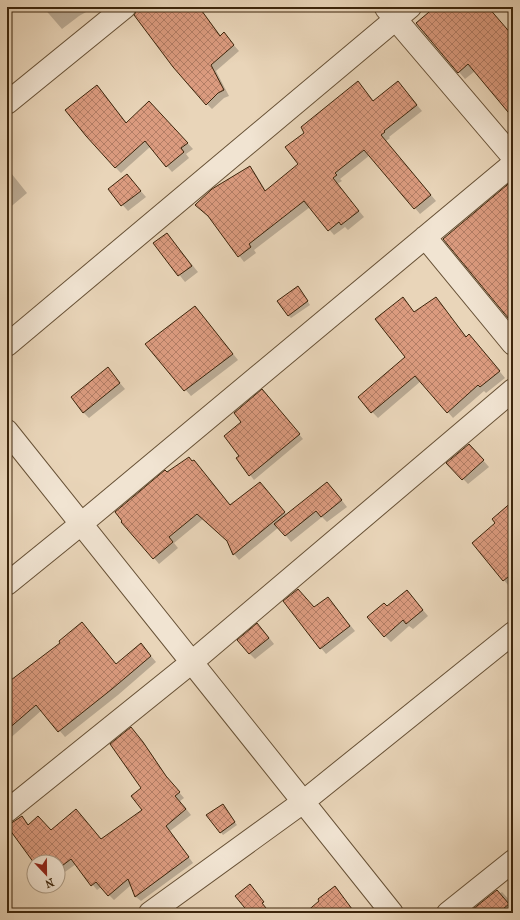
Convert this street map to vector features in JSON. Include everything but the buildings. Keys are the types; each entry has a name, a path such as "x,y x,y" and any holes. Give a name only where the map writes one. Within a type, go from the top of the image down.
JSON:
{"street":[{"path":"7,103 125,7"},
{"path":"7,345 397,11 513,157"},
{"path":"7,584 82,524 513,164"},
{"path":"425,237 513,344"},
{"path":"7,811 192,662 513,390"},
{"path":"7,431 392,913"},
{"path":"150,913 303,802 513,633"},
{"path":"448,913 513,861"}]}
